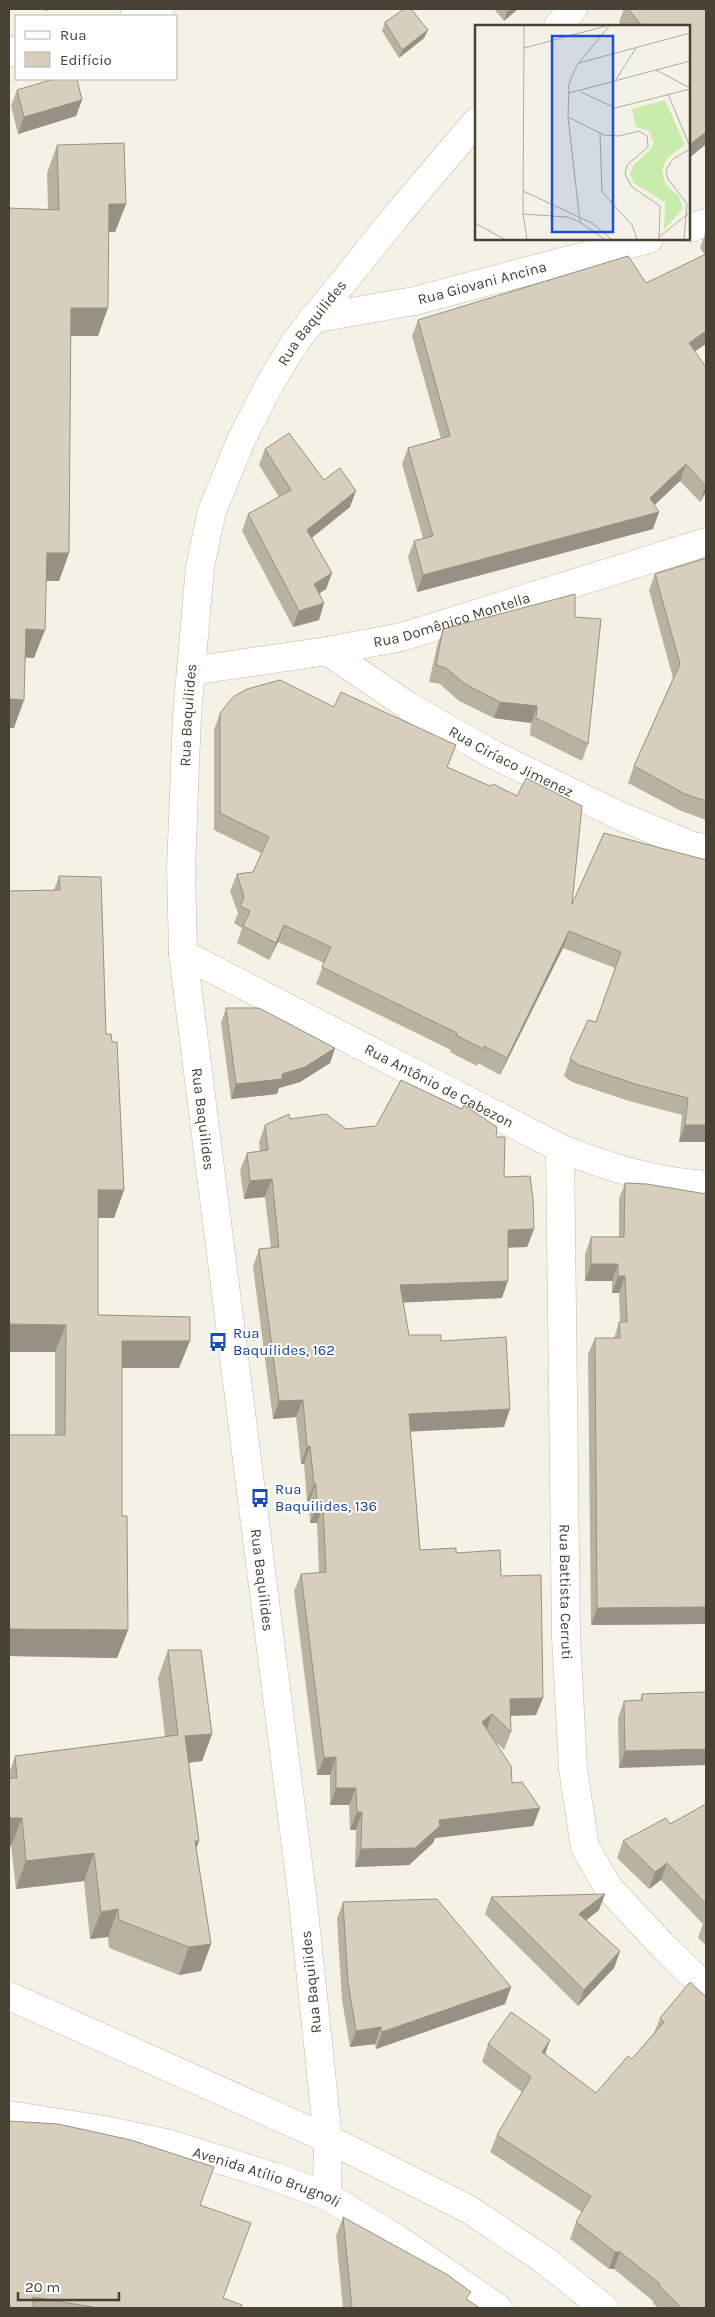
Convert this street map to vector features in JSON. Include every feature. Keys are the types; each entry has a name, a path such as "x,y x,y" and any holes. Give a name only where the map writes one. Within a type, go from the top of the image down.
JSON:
{"street":[{"path":"138,15 160,9"},
{"path":"559,25 573,9"},
{"name":"Rua Baquilides","path":"327,2196 328,2139 300,1883 183,954 182,840 187,716 200,567 212,512 242,438 268,387 295,342 312,319 475,123"},
{"path":"690,228 706,223"},
{"name":"Rua Giovani Ancina","path":"312,319 414,301 645,240"},
{"name":"Rua Domênico Montella","path":"191,671 327,651 402,637 706,542"},
{"name":"Rua Ciríaco Jimenez","path":"327,651 408,706 492,754 620,816 692,846 706,848"},
{"name":"Rua Antônio de Cabezon","path":"183,954 560,1148 614,1169 674,1182 706,1185"},
{"name":"Rua Battista Cerruti","path":"560,1148 566,1637 573,1769 585,1847 608,1887 662,1946 706,1988"},
{"path":"9,1996 328,2139 470,2210 543,2259 604,2308"},
{"name":"Avenida Atílio Brugnoli","path":"9,2116 104,2130 170,2144 275,2177 327,2196 399,2240 498,2308"}],"building":[{"path":"404,9 411,9 428,30 402,50 385,22"},
{"path":"628,9 706,9 706,132 690,144 690,25 641,25"},
{"path":"51,80 77,80 82,100 24,117 17,90"},
{"path":"124,143 126,204 109,204 108,308 71,308 69,553 47,553 45,630 26,629 24,700 9,699 9,208 59,210 57,145"},
{"path":"706,254 706,331 689,343 706,367 706,486 686,464 650,498 659,512 423,575 414,541 433,536 408,448 450,436 418,320 628,256 646,283"},
{"path":"289,433 324,480 340,468 356,491 307,530 332,573 314,584 324,603 299,611 248,514 291,490 265,449"},
{"path":"706,558 706,801 685,794 634,766 680,664 655,574"},
{"path":"575,594 575,617 601,619 588,744 536,718 537,706 500,702 465,684 446,668 436,665 443,629"},
{"path":"280,680 334,707 341,692 456,745 447,767 490,786 493,784 517,796 526,778 582,806 572,904 604,833 706,860 706,1125 685,1125 688,1098 635,1084 579,1065 570,1059 588,1020 596,1022 621,952 569,931 507,1058 484,1046 483,1049 456,1035 457,1033 322,967 331,947 284,925 276,943 243,926 250,911 240,906 244,897 237,874 253,872 269,837 220,813 220,713 233,697 247,689"},
{"path":"59,876 101,877 106,1034 111,1034 112,1042 117,1042 124,1190 98,1190 98,1315 190,1317 190,1341 122,1341 122,1516 127,1516 128,1630 9,1629 9,1435 65,1435 66,1325 9,1324 9,891 60,890"},
{"path":"226,1008 259,1008 335,1048 305,1067 282,1074 282,1079 236,1084"},
{"path":"401,1080 462,1109 464,1105 497,1127 496,1137 505,1137 504,1177 530,1176 534,1229 508,1230 508,1281 400,1285 409,1335 441,1335 441,1341 506,1337 510,1409 409,1414 420,1550 456,1548 456,1553 500,1550 501,1576 541,1575 543,1698 510,1699 511,1732 492,1714 482,1722 511,1766 512,1783 522,1782 540,1808 439,1820 440,1826 415,1848 361,1849 362,1812 357,1812 356,1788 336,1788 336,1757 324,1758 301,1574 326,1572 323,1506 317,1506 316,1484 314,1484 310,1446 307,1447 303,1400 279,1401 259,1249 279,1247 272,1179 250,1181 247,1153 268,1150 265,1125 289,1114 290,1119 326,1114 346,1129 376,1126"},
{"path":"625,1183 647,1184 706,1194 706,1607 597,1608 595,1338 620,1338 619,1322 627,1322 625,1276 618,1276 618,1264 591,1264 591,1237 624,1237"},
{"path":"168,1650 201,1650 212,1734 185,1736 199,1841 195,1841 211,1944 189,1947 119,1920 118,1909 101,1912 94,1853 26,1861 22,1818 9,1818 9,1778 17,1778 15,1756 178,1735"},
{"path":"706,1692 706,1749 625,1751 624,1701 642,1700 642,1694"},
{"path":"706,1804 706,1904 667,1863 655,1872 623,1841 666,1818 670,1824"},
{"path":"605,1894 579,1914 620,1951 584,1990 491,1897"},
{"path":"437,1899 511,1987 382,2032 381,2027 356,2031 348,1983 343,1902"},
{"path":"690,1982 706,1997 706,2308 682,2308 659,2286 660,2284 620,2252 615,2252 576,2222 591,2196 497,2135 531,2077 488,2044 511,2012 550,2040 542,2052 596,2093 628,2056 632,2059 664,2022 660,2018"},
{"path":"9,2121 58,2124 131,2140 214,2167 200,2205 251,2223 223,2298 242,2305 241,2308 98,2308 33,2297 33,2308 9,2308"},
{"path":"343,2217 448,2275 471,2292 466,2299 480,2308 352,2308"}],"place":[{"name":"Rua Baquilides, 162","path":"218,1342"},
{"name":"Rua Baquilides, 136","path":"260,1498"}]}
